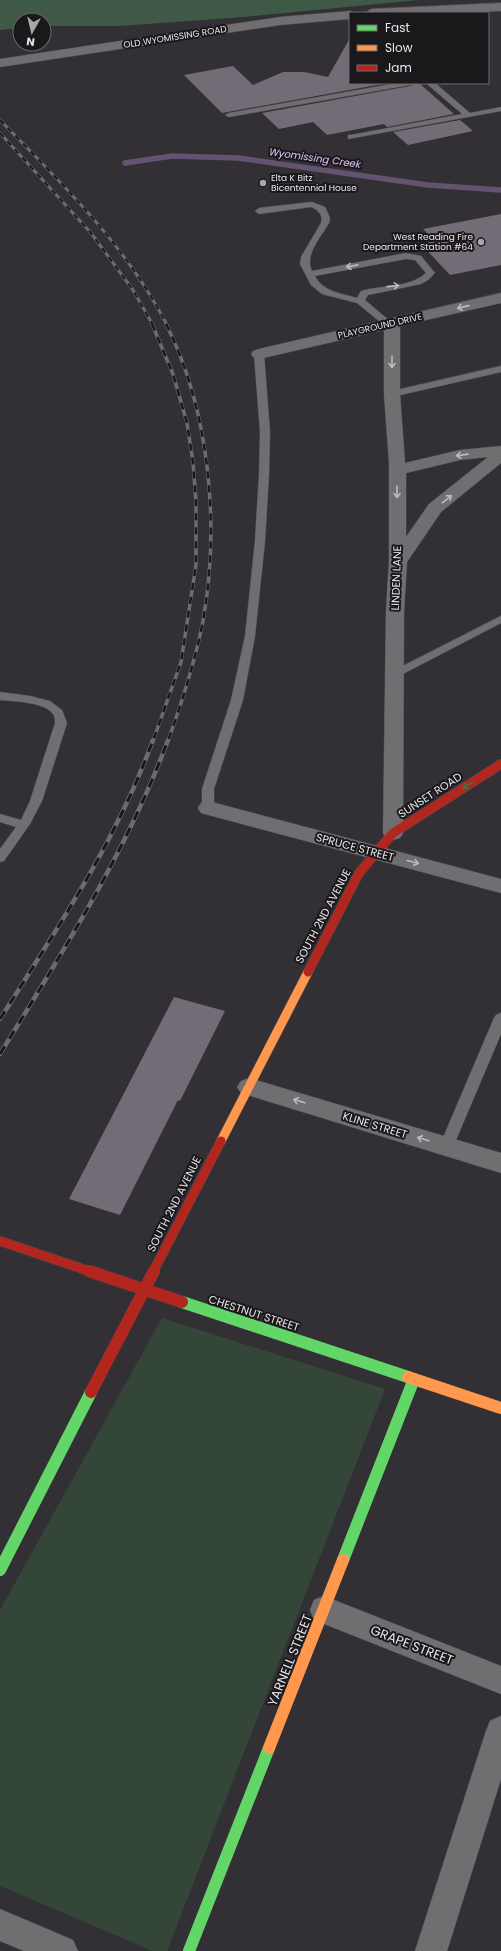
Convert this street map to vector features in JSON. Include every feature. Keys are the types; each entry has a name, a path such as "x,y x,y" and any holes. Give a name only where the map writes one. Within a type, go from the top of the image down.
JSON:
{"street":[{"path":"393,12 501,7"},
{"name":"OLD WYOMISSING ROAD","path":"0,63 280,21 349,15"},
{"name":"PLAYGROUND DRIVE","path":"259,354 501,298"},
{"name":"LINDEN LANE","path":"390,323 392,394 397,470 398,562 395,611 393,833"},
{"path":"397,470 460,455 501,451"},
{"path":"398,562 435,508 501,455"},
{"name":"SUNSET ROAD","path":"376,852 393,833 501,764"},
{"name":"SPRUCE STREET","path":"208,808 501,886"},
{"name":"SOUTH 2ND AVENUE","path":"0,1570 104,1369 143,1289 359,873 376,852"},
{"name":"KLINE STREET","path":"249,1087 501,1163"},
{"name":"CHESTNUT STREET","path":"0,1241 501,1408"},
{"name":"YARNELL STREET","path":"189,1951 414,1379"},
{"name":"GRAPE STREET","path":"324,1610 501,1680"},
{"path":"431,1951 501,1731"},
{"path":"0,1925 62,1951"}],"lane":[{"path":"229,116 405,84"},
{"path":"431,84 468,115"},
{"path":"351,137 501,109"},
{"path":"259,211 312,204 322,209 326,218 325,223 305,256 304,264 315,286 325,292 360,301 390,323"},
{"path":"310,274 406,256 418,258 431,273 426,280 408,285 376,288 364,293 360,301"},
{"path":"208,808 208,789 237,700 250,636 260,541 260,521 264,475 265,432 259,354"},
{"path":"392,394 501,369"},
{"path":"395,674 501,619"},
{"path":"0,696 26,699 51,706 58,712 61,723 36,801 23,825 0,858"},
{"path":"0,818 23,825"},
{"path":"446,1146 501,1018"}],"green space":[{"path":"0,0 419,0 244,17 119,26 52,26 52,12 12,12 12,29 0,30"},
{"path":"162,1318 385,1389 167,1951 153,1951 0,1886 0,1610"}],"building":[{"path":"349,40 349,84 382,84 222,113 184,75 233,66 253,85 283,72 304,72 328,77"},
{"path":"413,84 420,84 454,114 387,127 384,124 327,135 313,122 279,129 262,113 410,86"},
{"path":"460,120 473,131 408,145 393,132"},
{"path":"501,214 501,265 450,275 421,244 435,241 423,229"},
{"path":"174,997 225,1011 180,1101 178,1100 120,1215 69,1199"}],"waterway":[{"name":"Wyomissing Creek","path":"125,163 172,156 238,158 428,185 501,190"}],"railway":[{"path":"0,120 91,216 132,268 151,296 167,325"},
{"path":"0,133 91,233 133,290 153,325"},
{"path":"152,324 173,374 187,423 193,462 196,502 196,565 181,662 153,741"},
{"path":"166,324 181,358 193,394 202,431 210,508 211,547 208,585 200,636 188,682 168,741"},
{"path":"0,1019 64,918 104,848 122,813 153,740"},
{"path":"0,1054 70,940 113,862 152,781 168,740"}],"traffic: fast":[{"path":"182,1302 408,1377"},
{"path":"343,1560 414,1379"},
{"path":"0,1570 91,1392"},
{"path":"189,1951 269,1748"}],"traffic: slow":[{"path":"221,1141 308,972"},
{"path":"408,1377 501,1408"},
{"path":"269,1748 343,1560"}],"traffic: jam":[{"path":"308,972 359,873 393,833 501,764"},
{"path":"91,1392 221,1141"},
{"path":"0,1241 182,1302"}],"place":[{"name":"Elta K Bitz Bicentennial House","path":"263,183"},
{"name":"West Reading Fire Department Station #64","path":"481,242"}]}
